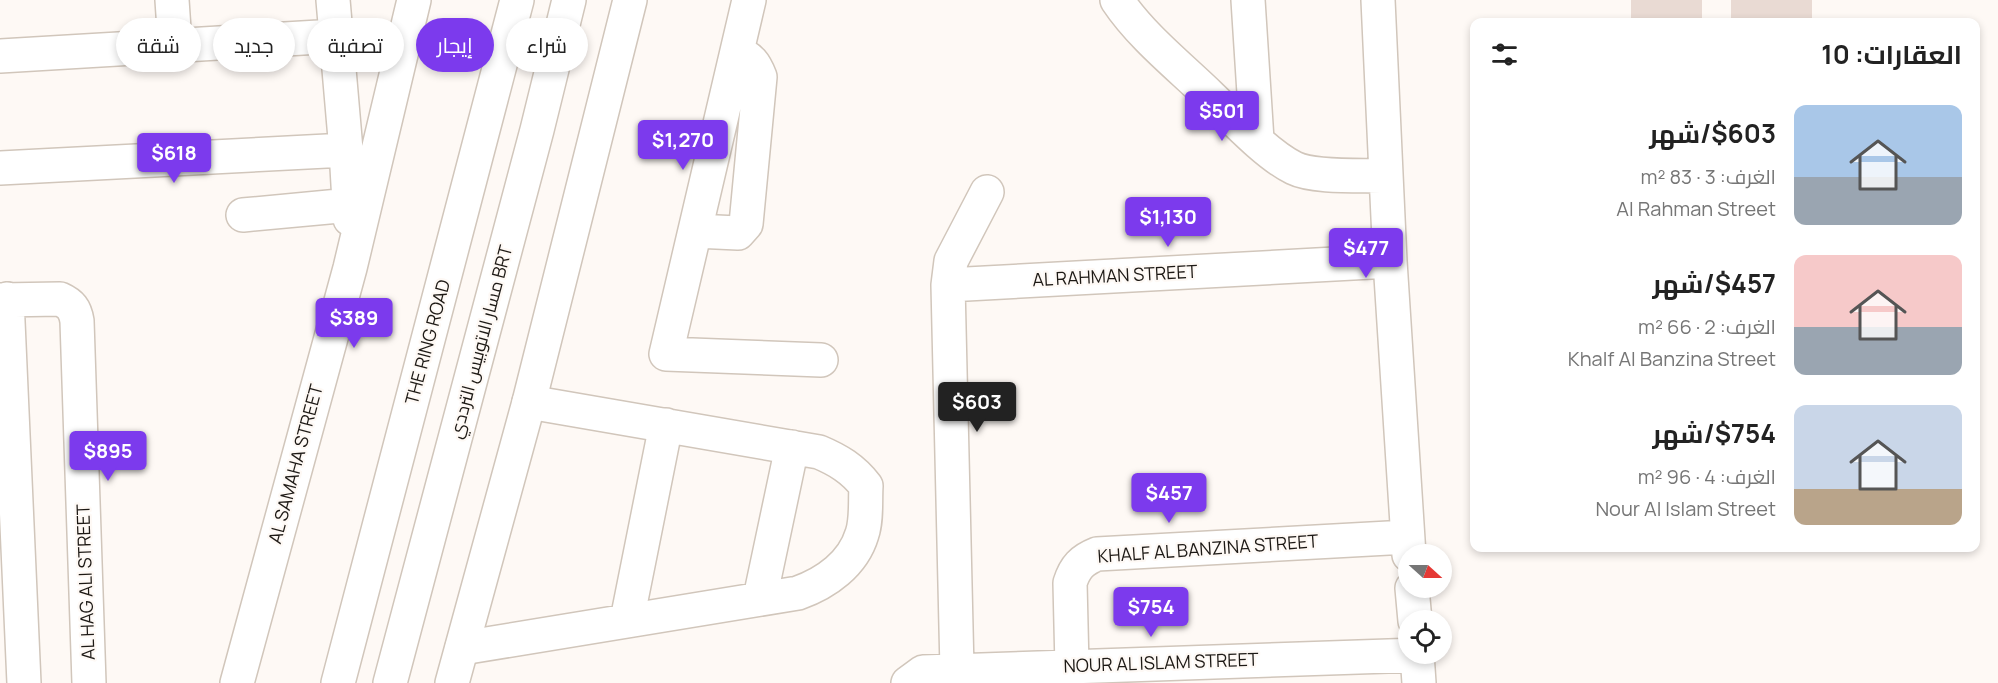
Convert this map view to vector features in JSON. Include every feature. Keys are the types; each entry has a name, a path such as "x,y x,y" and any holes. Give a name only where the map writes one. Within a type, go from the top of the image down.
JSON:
{"main road":[{"path":"172,0 173,18"},
{"path":"333,0 334,18"},
{"name":"AL SAMAHA STREET","path":"237,683 350,268 414,0"},
{"name":"THE RING ROAD","path":"338,683 517,0"},
{"name":"مسار الاتوبيس الترددي BRT","path":"390,683 537,130 569,0"},
{"path":"452,683 529,402 630,0"},
{"path":"749,0 666,354 821,360"},
{"path":"1117,0 1145,33 1257,140 1294,169 1330,174 1385,176"},
{"path":"1248,0 1257,140"},
{"path":"1378,0 1385,176 1408,544"},
{"path":"201,43 307,37"},
{"path":"0,56 116,48"},
{"path":"695,231 732,234 738,233 746,224 760,77 756,66 749,58 737,53"},
{"path":"339,72 350,206 350,268"},
{"path":"0,168 346,150"},
{"path":"957,670 948,285 951,261 987,192"},
{"path":"243,215 350,206"},
{"name":"AL RAHMAN STREET","path":"948,285 1390,261"},
{"name":"AL HAG ALI STREET","path":"3,300 60,299 69,303 75,311 89,683"},
{"path":"3,300 24,683"},
{"path":"462,648 798,593 829,578 850,556 863,532 866,486 859,477 836,459 819,452 529,402"},
{"path":"627,620 666,425"},
{"path":"760,598 792,447"},
{"name":"KHALF AL BANZINA STREET","path":"1072,666 1070,583 1079,564 1097,554 1398,546"},
{"name":"NOUR AL ISLAM STREET","path":"908,683 923,672 957,670 1398,655"},
{"path":"1418,664 1419,683"}],"building":[{"path":"1631,0 1702,0 1702,18 1631,18"},
{"path":"1731,0 1812,0 1812,18 1731,18"}]}
